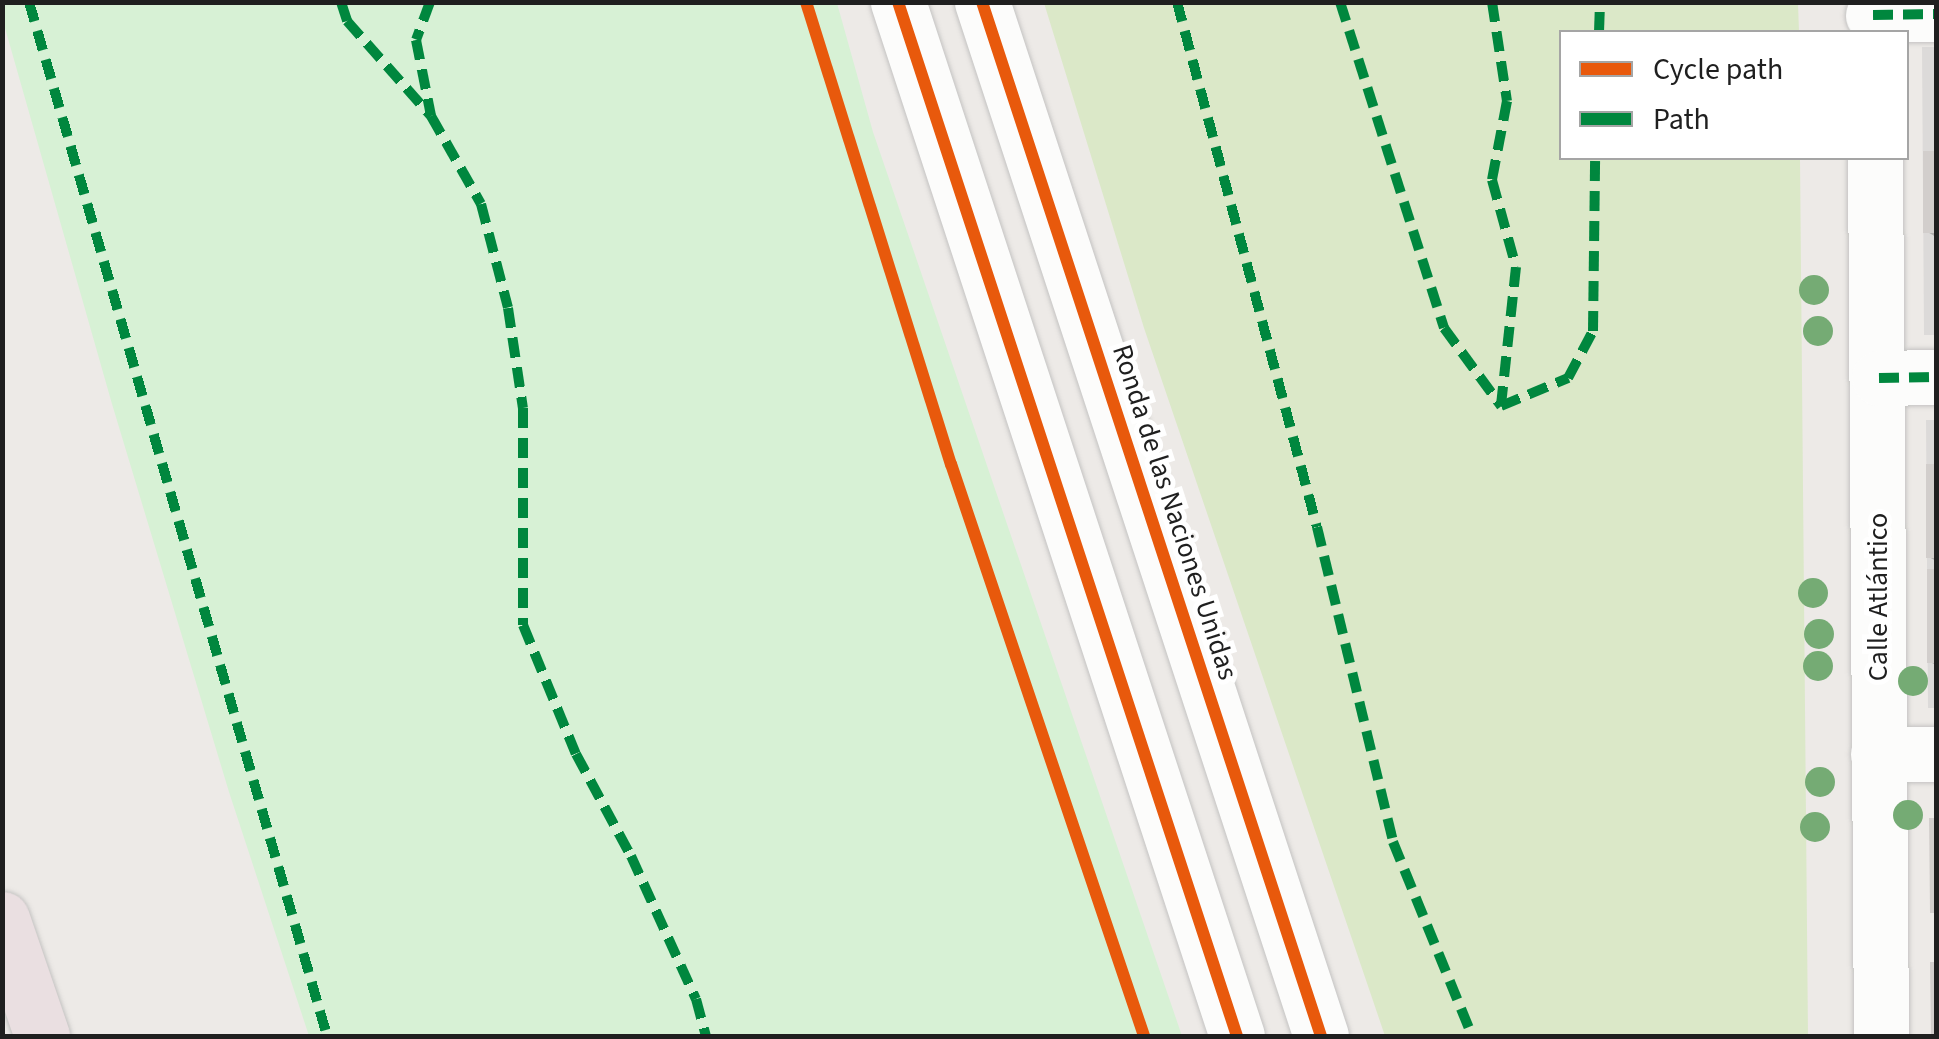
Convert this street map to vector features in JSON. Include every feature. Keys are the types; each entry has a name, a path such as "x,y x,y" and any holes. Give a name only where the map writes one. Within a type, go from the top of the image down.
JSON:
{"highway":[{"path":"2,919 42,1036"}],"street":[{"path":"898,2 1237,1036"},
{"name":"Ronda de las Naciones Unidas","path":"982,2 1321,1036"},
{"path":"1873,17 1936,14"},
{"name":"Calle Atlántico","path":"1875,160 1880,1036"},
{"path":"1878,378 1936,377"},
{"path":"1878,754 1936,754"}],"shaded area":[{"path":"1922,47 1936,47 1936,335 1924,335"},
{"path":"1926,420 1936,420 1936,708 1928,708"}],"green space":[{"path":"3,2 837,3 873,132 1182,1036 309,1036 229,792 112,404 3,21"},
{"path":"1044,3 1798,3 1799,30 1559,30 1559,160 1800,160 1808,1036 1385,1036 1144,328"}],"building":[{"path":"1923,151 1936,151 1936,233 1923,233"},
{"path":"1926,464 1936,464 1936,558 1926,558"},
{"path":"1927,569 1936,569 1936,663 1927,663"},
{"path":"1929,818 1936,818 1936,913 1930,913"},
{"path":"1930,962 1936,962 1936,1036 1931,1036"}],"marked path":[{"path":"29,2 327,1036"},
{"path":"341,2 347,21 431,116"},
{"path":"430,2 416,40 431,116 481,204 508,308 523,408 523,625 576,754 631,856 696,999 706,1036"},
{"path":"1177,2 1317,527 1393,842 1472,1036"},
{"path":"1340,2 1444,328 1501,406"},
{"path":"1492,2 1507,101 1492,180 1516,267 1501,406"},
{"path":"1599,30 1600,2"},
{"path":"1873,15 1936,14"},
{"path":"1501,406 1568,378 1593,331 1595,160"},
{"path":"1879,378 1936,377"}],"cycle path":[{"path":"806,2 951,464 1144,1036"},
{"path":"898,2 1237,1036"},
{"path":"982,2 1321,1036"}]}
